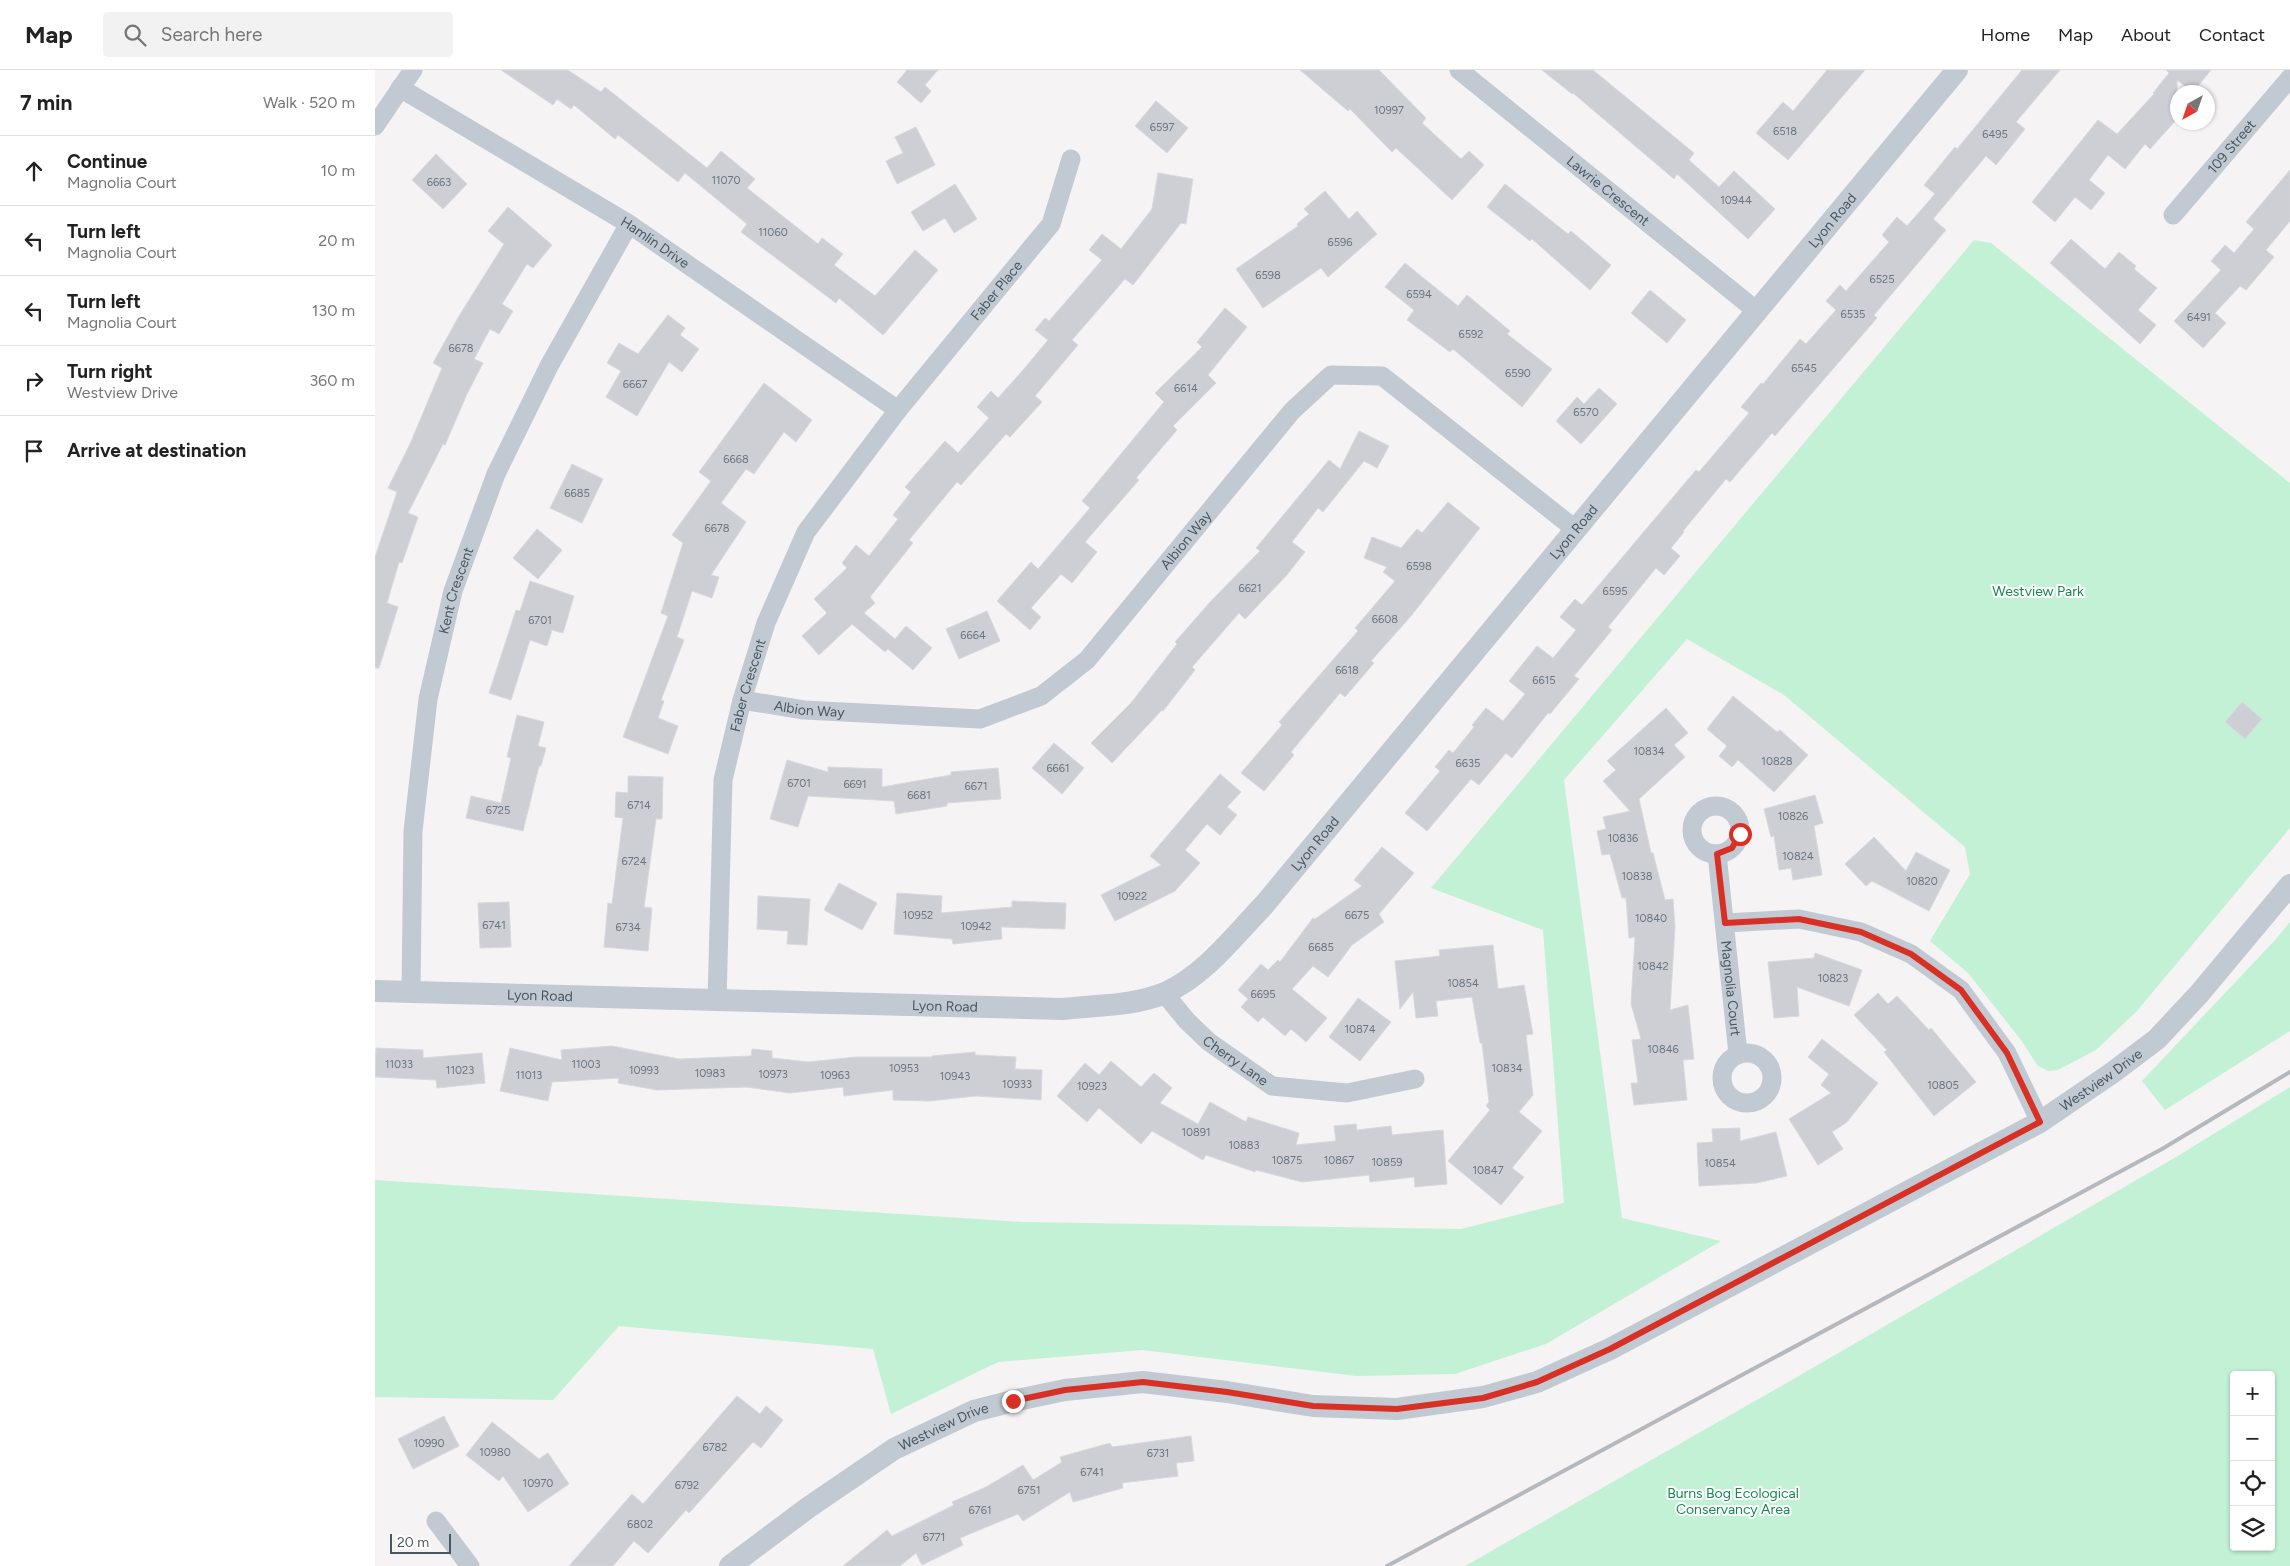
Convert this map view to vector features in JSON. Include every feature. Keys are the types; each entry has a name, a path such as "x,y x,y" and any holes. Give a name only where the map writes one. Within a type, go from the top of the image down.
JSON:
{"street":[{"path":"375,126 413,70"},
{"name":"Lawrie Crescent","path":"1459,70 1758,312"},
{"name":"Lyon Road","path":"375,991 1063,1009 1135,1000 1164,993 1201,970 1264,905 1957,70"},
{"name":"109 Street","path":"2173,215 2290,78"},
{"name":"Hamlin Drive","path":"400,88 629,224 898,410"},
{"name":"Faber Place","path":"898,410 1051,224 1071,159"},
{"name":"Kent Crescent","path":"411,992 413,831 428,699 453,591 496,474 549,366 629,224"},
{"name":"Albion Way","path":"742,700 804,710 980,719 1041,696 1087,660 1292,411 1331,375 1382,376 1575,529"},
{"name":"Faber Crescent","path":"717,1000 723,780 742,700 766,623 806,532 898,410"},
{"name":"Magnolia Court","path":"1717,854 1738,1054"},
{"name":"Westview Drive","path":"730,1566 809,1507 894,1449 974,1411 1013,1401 1065,1390 1143,1382 1227,1392 1313,1406 1397,1409 1483,1398 1537,1382 1610,1349 2040,1122 2157,1040 2199,994 2290,885"},
{"name":"Magnolia Court","path":"1725,923 1799,919 1861,932 1911,954 1961,990 2007,1053 2040,1122"},
{"name":"Cherry Lane","path":"1164,993 1187,1021 1209,1042 1272,1086 1347,1093 1415,1079"},
{"path":"436,1521 470,1566"}],"green space":[{"name":"Westview Park","path":"1974,240 1991,243 2290,483 2290,828 2136,1012 2096,1050 2058,1070 2048,1071 2038,1066 2021,1040 1968,973 1930,941 1970,874 1965,847 1784,695 1687,639 1564,780 1622,1218 1721,1241 1546,1344 1455,1374 1356,1376 1142,1350 998,1362 891,1414 873,1349 619,1326 553,1400 375,1397 375,1180 1023,1222 1461,1229 1564,1203 1543,930 1431,888"},
{"path":"2290,922 2290,1031 2165,1110 2142,1081"},
{"name":"Burns Bog Ecological Conservancy Area","path":"2290,1087 2290,1566 1465,1566 1785,1384 2176,1157"}],"building":[{"path":"501,70 568,70 601,92 605,87 707,168 721,151 755,179 747,188 818,244 822,238 843,254 834,265 875,296 915,250 938,270 883,335 839,298 836,303 741,232 747,224 685,173 678,182 618,135 615,139 574,105 571,109 557,99 553,105"},
{"path":"907,70 938,70 925,85 931,91 921,103 897,82"},
{"path":"1300,70 1379,70 1426,118 1422,123 1461,159 1469,151 1484,165 1452,200 1396,148 1392,152 1350,109 1348,111"},
{"path":"1542,70 1593,70 1694,153 1689,160 1719,187 1734,171 1775,209 1748,239 1677,174 1674,179 1573,93"},
{"path":"1827,70 1865,70 1788,160 1756,133 1783,102 1793,111"},
{"path":"2022,70 2060,70 2016,122 2025,129 1996,165 1986,156 1933,219 1946,230 1874,315 1877,318 1775,436 1772,433 1730,482 1726,479 1683,531 1671,548 1680,556 1664,575 1656,568 1608,627 1612,630 1574,676 1579,679 1550,714 1548,713 1512,758 1506,753 1479,785 1471,779 1427,831 1405,813 1440,771 1435,767 1449,750 1453,753 1474,727 1472,725 1486,708 1503,721 1525,694 1509,681 1537,646 1553,658 1576,630 1560,617 1575,599 1582,605 1696,470 1699,472 1749,413 1741,407 1761,383 1763,384 1800,339 1806,344 1836,310 1826,301 1840,285 1846,291 1889,242 1882,235 1897,217 1907,226 1935,194 1924,185 1955,147 1957,149"},
{"path":"2166,70 2211,70 2199,85 2184,85 2177,80 2177,85 2170,85 2170,127 2150,149 2145,144 2125,169 2108,155 2089,180 2105,193 2091,210 2075,197 2055,222 2032,202 2098,120 2117,134 2154,94 2169,73"},
{"path":"1156,101 1188,128 1167,153 1135,126"},
{"path":"916,127 935,165 897,184 886,161 903,153 895,137"},
{"path":"436,154 467,184 443,209 412,180"},
{"path":"2290,170 2290,221 2266,250 2274,257 2246,290 2240,286 2215,313 2226,323 2203,348 2174,321 2221,270 2211,261 2225,245 2234,253 2254,229 2246,222"},
{"path":"1158,173 1193,179 1186,224 1181,223 1133,285 1125,279 1072,340 1078,345 1035,396 1042,402 1010,437 1006,434 961,485 957,482 909,540 913,543 870,597 875,603 864,613 895,639 906,626 932,648 913,670 888,649 885,652 852,624 819,655 802,636 827,613 814,599 847,568 842,563 856,545 869,556 898,519 893,515 911,492 905,487 945,441 958,453 989,418 977,407 991,391 998,398 1048,340 1035,330 1045,318 1049,321 1102,260 1089,250 1102,234 1121,249 1152,209"},
{"path":"955,184 977,219 954,233 945,218 923,231 911,212"},
{"path":"1505,184 1568,234 1571,231 1611,265 1590,290 1532,239 1530,241 1487,207"},
{"path":"1325,191 1349,219 1357,211 1377,234 1328,277 1321,268 1263,308 1236,269 1298,226 1297,224 1309,214 1304,209"},
{"path":"508,207 552,245 533,268 527,264 502,304 513,311 499,334 490,329 474,359 483,363 445,445 443,444 408,513 418,517 402,563 399,562 387,603 398,607 379,668 375,668 375,557 397,492 388,488 410,444 442,368 433,363 459,316 504,244 488,231"},
{"path":"2071,239 2105,269 2119,252 2136,266 2134,269 2157,288 2138,310 2156,325 2140,344 2050,263"},
{"path":"1405,263 1458,306 1467,295 1510,331 1507,334 1552,369 1522,407 1453,349 1450,352 1407,320 1414,310 1385,287"},
{"path":"1650,290 1686,320 1667,343 1631,313"},
{"path":"1225,308 1247,327 1208,375 1216,383 1173,426 1177,430 1136,478 1139,480 1085,542 1097,552 1072,583 1061,574 1031,608 1041,617 1030,630 997,601 1031,562 1038,569 1090,508 1082,501 1164,402 1155,393 1202,347 1197,342"},
{"path":"668,315 685,328 680,335 699,349 682,372 669,362 637,416 606,397 621,371 607,363 619,343 638,354"},
{"path":"764,383 812,420 796,442 784,432 754,474 746,469 721,503 746,522 711,575 719,577 712,598 692,591 677,637 684,640 661,700 664,701 658,718 678,726 668,754 623,737 668,616 661,613 683,543 672,535 711,481 699,472"},
{"path":"1599,388 1617,404 1581,444 1556,421 1577,397 1584,404"},
{"path":"1359,431 1389,446 1377,468 1364,461 1323,512 1318,508 1292,542 1305,552 1286,576 1245,619 1239,613 1192,667 1195,670 1163,711 1112,763 1091,743 1131,703 1177,644 1175,642 1211,601 1260,551 1256,548 1329,460 1340,469"},
{"path":"572,464 603,479 582,523 550,508"},
{"path":"1448,502 1480,528 1411,616 1371,661 1374,663 1345,697 1340,693 1291,752 1294,755 1264,791 1241,773 1282,725 1279,722 1358,631 1355,628 1395,581 1383,572 1387,567 1364,558 1372,537 1401,548 1417,529 1422,533"},
{"path":"537,529 562,550 538,579 513,558"},
{"path":"530,581 574,596 563,633 552,630 547,646 530,640 511,700 489,693 516,610 520,611"},
{"path":"987,611 1000,641 959,659 946,629"},
{"path":"1733,696 1777,732 1780,730 1808,755 1774,792 1738,760 1732,767 1719,756 1727,746 1707,729"},
{"path":"2242,702 2262,719 2245,739 2225,722"},
{"path":"1666,708 1688,733 1674,745 1685,757 1639,799 1651,853 1653,853 1665,900 1673,899 1675,927 1670,1010 1688,1005 1694,1059 1683,1060 1687,1100 1634,1105 1631,1083 1638,1083 1632,1040 1641,1039 1631,1004 1635,937 1629,938 1626,898 1622,898 1610,854 1602,855 1597,831 1606,829 1603,817 1630,811 1603,781 1616,770 1607,761"},
{"path":"517,715 544,722 538,746 546,748 541,766 539,766 523,831 466,818 471,796 501,803 511,758 507,757"},
{"path":"1054,743 1084,768 1062,794 1032,768"},
{"path":"787,760 828,772 828,767 882,769 882,787 951,775 951,772 998,768 1001,799 947,803 947,806 896,814 894,801 808,796 798,827 770,819"},
{"path":"1220,774 1241,792 1227,807 1237,815 1220,835 1207,824 1185,850 1200,863 1175,891 1115,921 1101,895 1161,865 1150,856"},
{"path":"628,776 663,777 662,819 656,819 644,907 652,908 648,951 604,947 608,903 612,904 623,818 615,817 616,792 628,793"},
{"path":"1815,795 1823,823 1814,826 1822,875 1793,880 1791,868 1779,870 1774,836 1771,837 1764,809"},
{"path":"1874,837 1906,871 1916,852 1950,870 1929,911 1872,881 1866,886 1845,864"},
{"path":"1382,847 1414,873 1379,914 1384,922 1352,945 1328,977 1313,966 1292,989 1327,1018 1306,1042 1291,1029 1285,1036 1263,1017 1258,1022 1241,1007 1248,999 1238,990 1261,964 1268,970 1278,960 1280,962 1313,918 1315,919 1362,886 1354,880"},
{"path":"839,883 877,903 862,930 824,910"},
{"path":"897,893 942,896 941,913 1012,907 1012,901 1066,903 1065,929 1001,927 1002,939 953,944 952,939 894,934"},
{"path":"758,896 810,899 807,945 787,944 788,931 757,929"},
{"path":"509,902 511,947 480,948 478,903"},
{"path":"1493,945 1498,989 1524,985 1533,1034 1526,1035 1533,1095 1519,1112 1542,1131 1512,1168 1524,1177 1501,1205 1448,1161 1490,1110 1486,1106 1489,1102 1482,1043 1480,1043 1472,997 1436,1001 1438,1016 1416,1018 1413,992 1400,1009 1395,961 1440,956 1439,950"},
{"path":"1815,953 1862,970 1849,1006 1797,987 1799,1016 1774,1018 1768,962 1814,958"},
{"path":"1878,993 1888,1004 1897,996 1929,1030 1931,1028 1976,1082 1934,1116 1884,1052 1887,1050 1854,1015"},
{"path":"1358,998 1391,1022 1360,1061 1329,1037"},
{"path":"1822,1039 1878,1083 1847,1122 1832,1132 1843,1149 1818,1165 1789,1119 1831,1093 1821,1085 1829,1074 1808,1057"},
{"path":"612,1046 679,1059 751,1056 752,1049 772,1051 772,1058 808,1062 856,1057 932,1057 975,1052 975,1055 1016,1057 1015,1069 1042,1070 1041,1100 976,1096 929,1101 893,1100 893,1090 844,1096 843,1087 790,1093 746,1087 657,1090 618,1083 619,1078 552,1082 548,1101 500,1091 510,1048 562,1060 561,1050"},
{"path":"376,1048 423,1050 423,1058 482,1053 485,1083 437,1088 436,1080 375,1077"},
{"path":"1111,1061 1141,1087 1154,1073 1172,1088 1160,1103 1198,1124 1210,1102 1246,1122 1248,1117 1299,1133 1296,1145 1336,1141 1334,1126 1356,1124 1357,1130 1391,1126 1392,1135 1443,1130 1447,1184 1415,1187 1414,1177 1370,1182 1369,1175 1302,1182 1256,1170 1255,1172 1206,1155 1203,1160 1152,1131 1141,1144 1099,1108 1087,1122 1057,1096 1085,1063 1099,1075"},
{"path":"1740,1128 1740,1141 1776,1132 1787,1176 1757,1183 1699,1186 1697,1143 1713,1142 1712,1129"},
{"path":"737,1396 760,1414 766,1406 783,1420 761,1448 753,1442 689,1513 686,1510 648,1553 634,1541 613,1566 569,1566 632,1494 643,1504"},
{"path":"444,1416 459,1446 413,1469 398,1439"},
{"path":"492,1422 539,1459 548,1453 569,1484 528,1512 503,1476 499,1481 466,1455"},
{"path":"1191,1436 1194,1461 1176,1463 1178,1476 1122,1483 1123,1488 1073,1502 1070,1492 1023,1521 1018,1514 960,1538 963,1545 922,1565 916,1553 900,1566 843,1566 887,1530 892,1536 954,1505 952,1502 986,1487 1023,1465 1033,1480 1062,1462 1060,1457 1110,1443 1112,1447"}],"railway":[{"path":"1387,1566 2162,1149 2290,1072"}],"route":[{"path":"1013,1401 1065,1390 1143,1382 1227,1392 1313,1406 1397,1409 1483,1398 1537,1382 1610,1349 2040,1122 2007,1053 1961,990 1911,954 1861,932 1799,919 1725,923 1717,854 1732,848 1740,834"}]}
